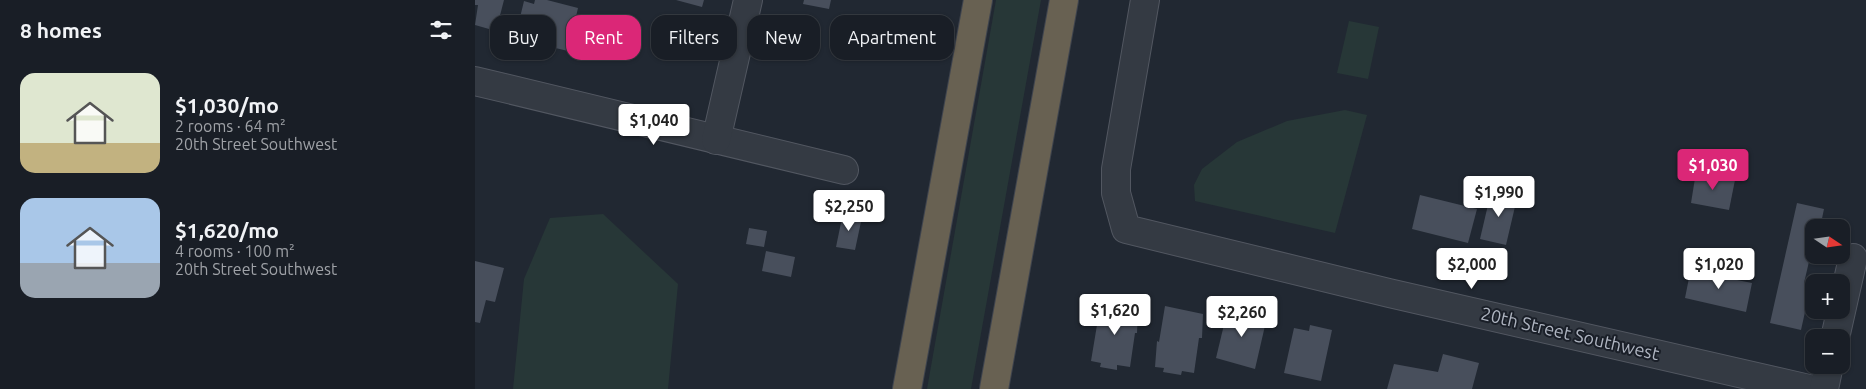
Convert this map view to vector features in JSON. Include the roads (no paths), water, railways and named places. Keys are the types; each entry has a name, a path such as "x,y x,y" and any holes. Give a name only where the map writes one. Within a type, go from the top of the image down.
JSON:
{"highway":[{"path":"907,389 978,0"},
{"path":"994,389 1064,0"}],"street":[{"path":"716,140 748,0"},
{"name":"20th Street Southwest","path":"1145,0 1116,169 1117,193 1126,229 1389,293 1809,389"},
{"path":"475,81 843,170"},
{"path":"1837,329 1853,258"},
{"path":"1824,389 1827,374"}]}
